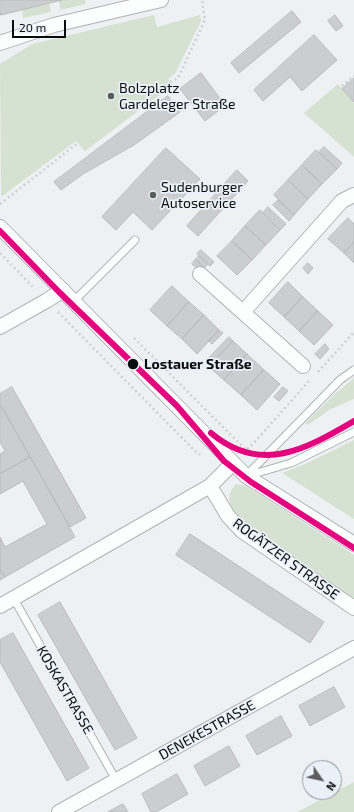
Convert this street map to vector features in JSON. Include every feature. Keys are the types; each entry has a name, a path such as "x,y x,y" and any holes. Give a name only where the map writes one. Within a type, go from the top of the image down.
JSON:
{"street":[{"path":"1,43 54,25 161,0"},
{"path":"243,312 342,201 354,195"},
{"path":"0,227 246,476 354,544"},
{"path":"200,274 303,366"},
{"path":"0,327 63,290"},
{"path":"0,606 210,486 233,463"},
{"name":"ROGÄTZER STRASSE","path":"210,486 228,516 242,531 354,608"},
{"name":"DENEKESTRASSE","path":"59,812 354,648"}],"lane":[{"path":"74,301 135,240"},
{"path":"246,476 340,380 354,370"},
{"path":"246,476 291,463 354,432"},
{"path":"335,532 354,537"},
{"name":"KOSKASTRASSE","path":"14,599 116,780"}],"path":[{"path":"170,82 178,78 204,20 202,0"},
{"path":"342,86 354,76"},
{"path":"0,204 78,143"},
{"path":"317,373 354,332"},
{"path":"233,463 253,444 311,379"}],"green space":[{"path":"85,0 86,4 60,10 59,1"},
{"path":"49,3 51,12 23,18 22,10"},
{"path":"154,15 157,27 200,15 201,21 175,74 168,79 173,85 85,151 76,141 1,197 0,64 32,44"},
{"path":"338,84 354,102 354,157 304,113"},
{"path":"354,378 354,399 329,410 308,425 305,423 337,392"},
{"path":"354,440 354,519 282,473 305,464"},
{"path":"236,484 246,486 354,555 354,598 246,524 231,506 230,495"},
{"path":"354,782 354,812 297,812 320,800 342,800 342,788"}],"building":[{"path":"0,0 62,0 1,15"},
{"path":"292,11 301,22 239,73 231,63"},
{"path":"335,15 343,26 336,31 328,21"},
{"path":"314,35 337,60 302,91 290,77 263,101 254,90"},
{"path":"201,73 222,101 214,108 218,111 205,121 180,89"},
{"path":"354,78 354,102 342,89"},
{"path":"168,96 180,112 134,145 83,174 61,190 54,182"},
{"path":"324,147 342,163 337,169 319,152"},
{"name":"Sudenburger Autoservice","path":"166,148 200,179 152,230 133,212 116,230 102,217"},
{"path":"316,150 337,169 322,184 302,165"},
{"path":"302,165 322,184 308,199 288,180"},
{"path":"237,170 248,181 198,236 187,226"},
{"path":"288,180 308,199 294,215 274,195"},
{"path":"278,200 294,215 289,221 273,205"},
{"path":"268,207 286,224 280,230 263,213"},
{"path":"260,210 280,230 266,245 245,226"},
{"path":"348,218 354,224 354,242 344,253 328,239"},
{"path":"245,226 266,245 252,260 232,241"},
{"path":"232,241 252,260 237,275 217,256"},
{"path":"354,242 354,263 344,253"},
{"path":"201,250 214,262 210,266 197,254"},
{"path":"199,256 208,264 204,268 196,259"},
{"path":"196,259 204,268 201,272 192,264"},
{"path":"308,263 313,268 308,274 303,268"},
{"path":"288,282 303,297 284,317 269,303"},
{"path":"172,286 189,302 167,326 150,310"},
{"path":"303,297 318,311 299,331 284,317"},
{"path":"189,302 204,315 182,339 167,326"},
{"path":"318,311 333,325 314,345 299,331"},
{"path":"204,315 219,330 197,354 182,339"},
{"path":"219,330 223,333 212,344 209,341"},
{"path":"229,337 233,341 213,362 209,358"},
{"path":"233,341 247,354 224,380 209,367"},
{"path":"325,344 329,349 320,359 315,354"},
{"path":"247,354 264,370 241,395 224,380"},
{"path":"264,370 280,384 257,410 241,395"},
{"path":"12,387 86,518 70,527 0,403 0,394"},
{"path":"283,387 288,391 279,401 274,397"},
{"path":"0,405 30,457 0,474 0,454 5,451 0,442"},
{"path":"30,457 75,537 5,577 0,569 0,537 5,547 47,524 23,481 0,494 0,474"},
{"path":"190,534 324,622 310,643 176,555"},
{"path":"0,569 5,577 0,580"},
{"path":"60,602 137,738 115,750 38,615"},
{"path":"13,633 89,768 67,781 0,662 0,640"},
{"path":"334,687 345,707 310,726 299,706"},
{"path":"281,716 292,736 257,755 246,736"},
{"path":"229,746 240,766 205,786 194,766"},
{"path":"177,774 188,794 156,812 151,812 142,794"},
{"path":"123,804 128,812 108,812"}],"tram line":[{"path":"332,534 354,545"}],"transit line":[{"path":"0,231 59,292 177,406 224,461 251,482 354,548"},
{"path":"211,433 230,446 248,453 266,455 283,453 301,448 318,441 354,421"}],"place":[{"name":"Bolzplatz Gardeleger Straße","path":"111,96"},
{"name":"Sudenburger Autoservice","path":"153,195"},
{"name":"Lostauer Straße","path":"133,364"}]}
